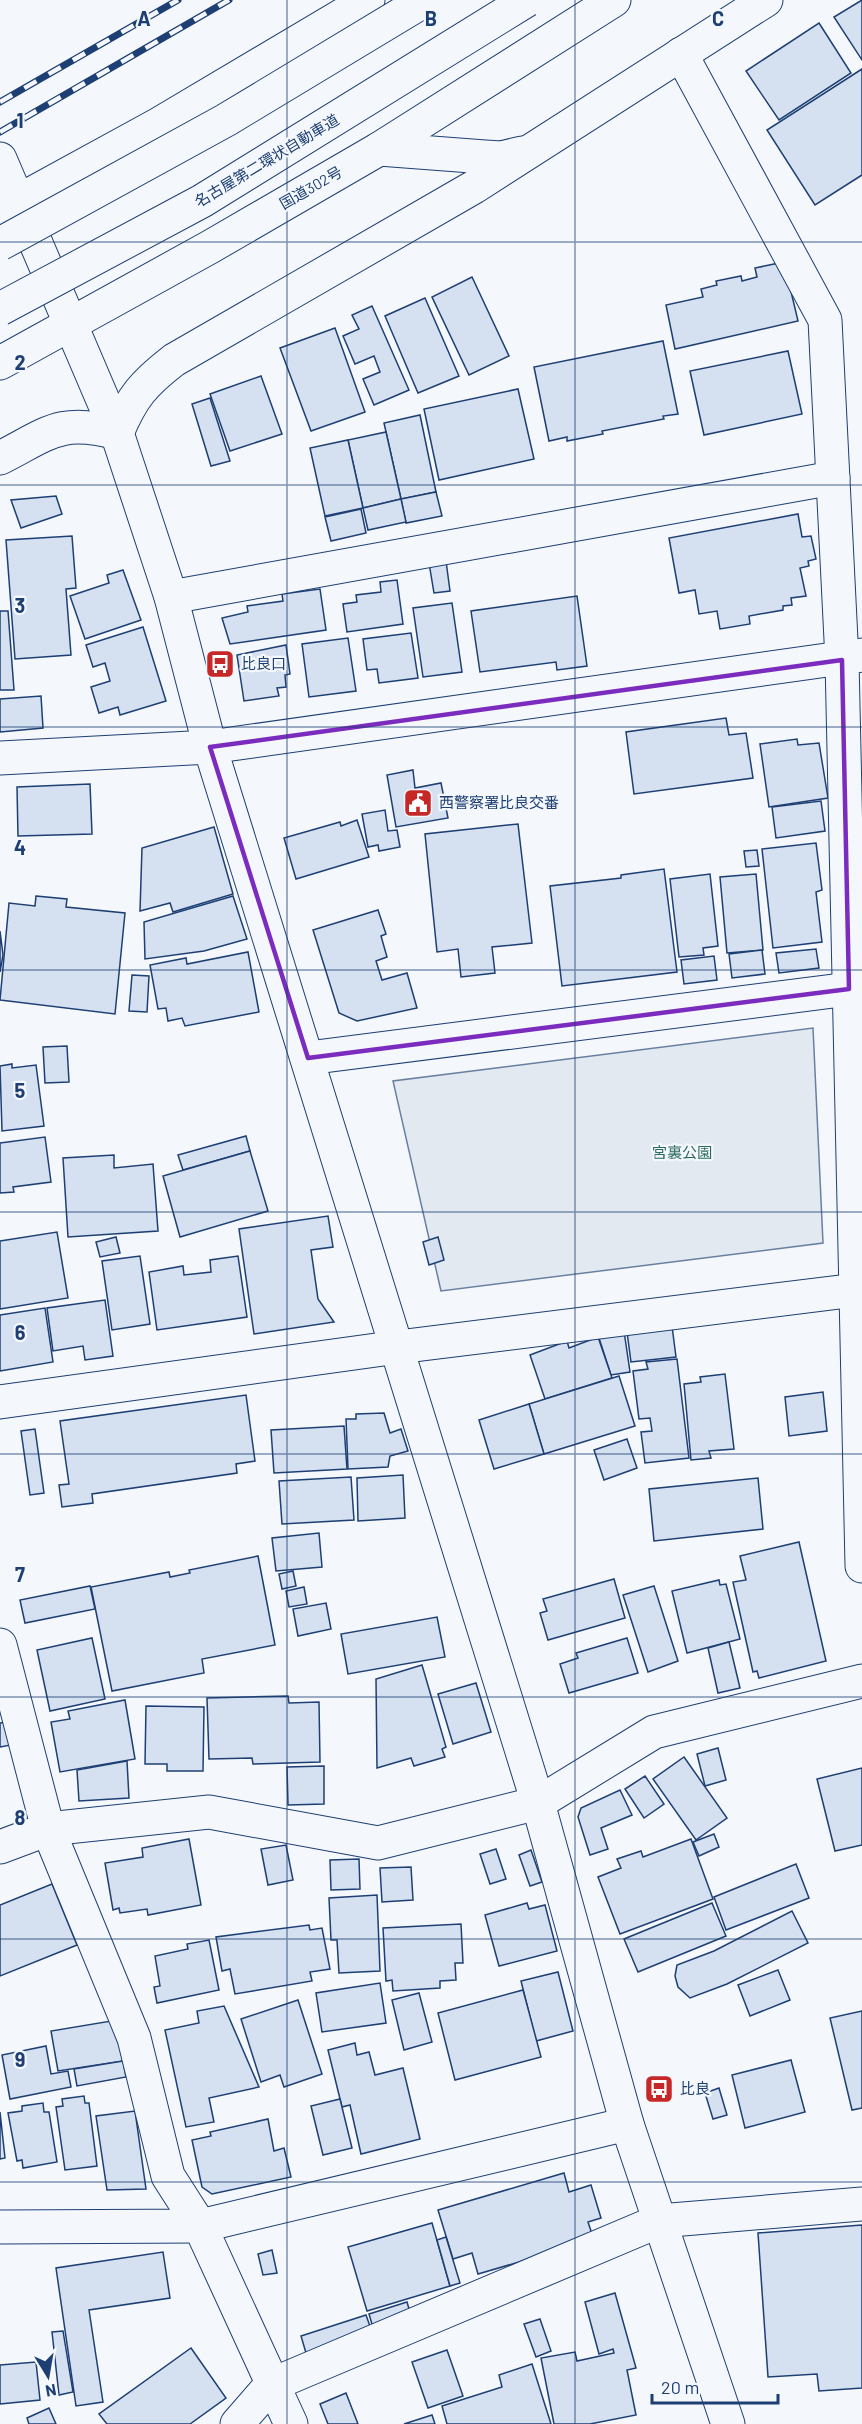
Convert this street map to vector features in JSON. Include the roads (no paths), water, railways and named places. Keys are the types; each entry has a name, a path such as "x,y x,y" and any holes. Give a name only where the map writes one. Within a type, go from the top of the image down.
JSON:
{"main road":[{"path":"9,206 159,124 368,0"},
{"path":"0,244 226,120 425,0"},
{"name":"名古屋第二環状自動車道","path":"0,309 202,201 527,0"},
{"name":"国道302号","path":"0,363 379,149 614,0"},
{"path":"117,433 129,403 149,380 174,360 474,187 766,0"},
{"path":"681,54 825,320 833,478 852,658 849,988 862,1566"},
{"path":"379,149 501,158 529,151"},
{"path":"0,159 9,206 72,324 117,433 171,597 210,747 538,1803 627,2124 728,2424"},
{"path":"0,458 57,429 75,425 117,433"},
{"path":"171,597 833,478"},
{"path":"0,758 210,747 852,658"},
{"path":"308,1058 849,988"},
{"path":"0,1402 398,1347 856,1290"},
{"path":"0,1645 48,1829 134,2038 168,2176 200,2226 271,2385 291,2424"},
{"path":"0,1847 48,1829 209,1812 378,1843 538,1803 654,1732 862,1681"},
{"path":"0,2227 200,2226 627,2124"},
{"path":"237,2424 271,2385 659,2220 862,2204"}],"railway":[{"path":"0,102 178,0"},
{"path":"0,132 229,0"}],"place":[{"name":"比良口","path":"220,664"},
{"name":"西警察署比良交番","path":"418,803"},
{"name":"比良","path":"659,2089"}],"park label":[{"name":"宮裏公園","path":"682,1153"}]}
